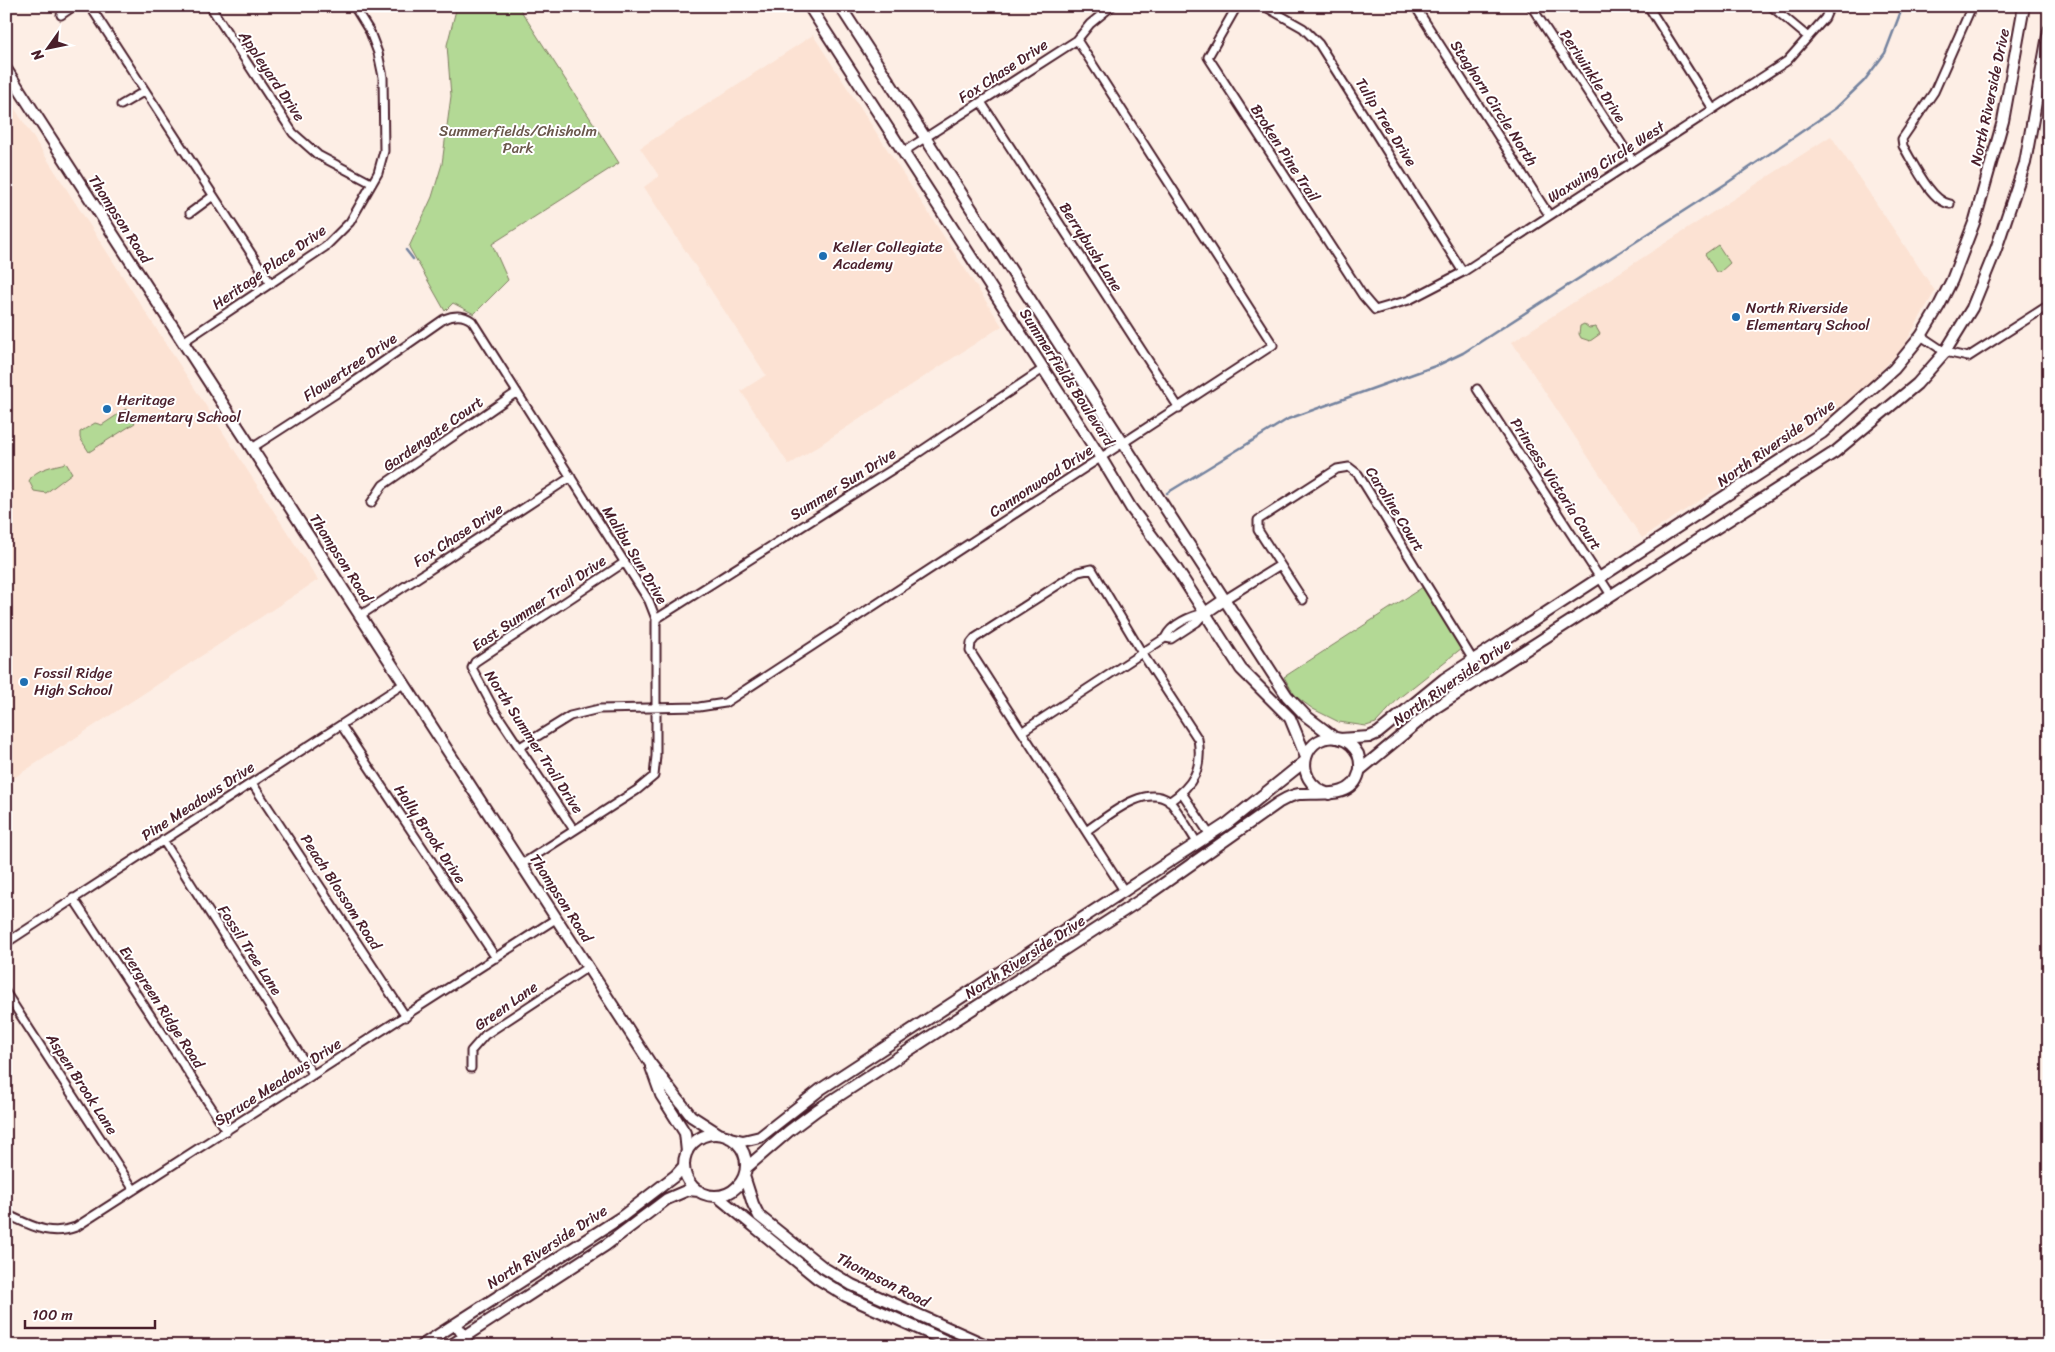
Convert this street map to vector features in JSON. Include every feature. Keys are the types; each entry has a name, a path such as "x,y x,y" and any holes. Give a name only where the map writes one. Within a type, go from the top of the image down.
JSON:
{"main road":[{"name":"Summerfields Boulevard","path":"809,6 1101,458 1131,508 1176,568 1241,668 1290,718 1305,760"},
{"name":"Summerfields Boulevard","path":"840,6 1287,696 1306,716 1338,738"},
{"name":"North Riverside Drive","path":"719,1134 743,1141 760,1137 815,1094 1198,844 1248,809 1305,760 1313,745 1321,740 1369,737 1378,733 1432,688 1472,660 1822,434 1894,369 1922,336 1952,280 1984,193 2003,121 2024,6"},
{"name":"North Riverside Drive","path":"449,1346 467,1342 620,1236 667,1199 688,1190 717,1196 730,1192 745,1172 789,1130 817,1110 1180,873 1278,803 1299,794 1329,794 1346,790 1358,778 1360,770 1435,708 1835,452 1917,384 1945,352 1972,308 2012,207 2025,163 2049,30"},
{"name":"Thompson Road","path":"6,69 650,1063 691,1116 719,1134"},
{"path":"1205,613 1224,600"},
{"path":"1338,738 1347,742 1358,754 1360,770"},
{"path":"1305,760 1305,771 1313,786 1329,794"},
{"path":"974,990 982,1003"},
{"path":"962,997 971,1010"},
{"name":"Thompson Road","path":"650,1063 661,1096 685,1134 687,1152"},
{"path":"699,1192 688,1181 684,1166 687,1152 700,1138 719,1134"},
{"path":"730,1138 742,1151 745,1172"},
{"name":"North Riverside Drive","path":"421,1346 620,1218 676,1175 684,1166"},
{"name":"Thompson Road","path":"745,1172 752,1204 759,1216 824,1268 891,1304 988,1346"},
{"name":"Thompson Road","path":"717,1196 817,1278 846,1296 957,1346"},
{"path":"817,1278 824,1268"},
{"path":"456,1324 467,1342"},
{"path":"440,1333 449,1346"}],"street":[{"path":"61,14 74,6"},
{"path":"90,6 271,284"},
{"name":"Appleyard Drive","path":"210,6 293,133 318,155 372,183"},
{"name":"Heritage Place Drive","path":"183,342 316,254 338,236 354,215 378,174 384,151 383,77 378,53 370,32 354,6"},
{"name":"Fox Chase Drive","path":"903,152 1077,40 1090,24 1112,6"},
{"name":"Broken Pine Trail","path":"1237,6 1208,57 1298,198 1363,296 1375,310"},
{"name":"Tulip Tree Drive","path":"1264,6 1303,28 1320,44 1463,272"},
{"name":"Staghorn Circle North","path":"1415,6 1549,215"},
{"name":"Periwinkle Drive","path":"1531,6 1632,161"},
{"path":"1648,6 1713,110"},
{"path":"1771,6 1808,37"},
{"name":"Waxwing Circle West","path":"1375,310 1409,300 1463,272 1787,61 1825,18 1830,6"},
{"path":"1950,204 1942,202 1933,193 1903,146 1902,139 1934,92 1972,6"},
{"name":"Cannonwood Drive","path":"520,747 570,716 599,708 657,709 725,703 1273,345 1077,40"},
{"path":"121,105 145,91"},
{"name":"Berrybush Lane","path":"981,102 1178,408"},
{"path":"190,212 214,196"},
{"path":"1922,336 1945,352 1968,357 2049,305"},
{"name":"Flowertree Drive","path":"252,448 345,388 444,319 454,316 466,317"},
{"name":"Malibu Sun Drive","path":"466,317 472,321 625,562 649,601 656,619 657,709 654,776 637,790 522,864"},
{"name":"Summer Sun Drive","path":"656,619 912,457 1043,369"},
{"name":"Princess Victoria Court","path":"1477,389 1612,595"},
{"name":"Gardengate Court","path":"371,503 383,485 517,392"},
{"name":"Caroline Court","path":"1303,600 1258,530 1258,520 1337,469 1344,466 1354,469 1472,660"},
{"name":"Fox Chase Drive","path":"361,615 571,477"},
{"name":"East Summer Trail Drive","path":"472,668 475,662 625,562"},
{"path":"1224,600 1280,565"},
{"path":"1125,892 970,651 971,643 975,638 1086,569 1092,570 1142,654 1198,739 1200,753 1199,768 1182,793 1170,802"},
{"path":"1023,732 1142,654 1165,638 1168,632 1193,615 1205,613"},
{"name":"North Summer Trail Drive","path":"472,668 476,680 574,830"},
{"name":"Pine Meadows Drive","path":"6,943 405,683"},
{"name":"Holly Brook Drive","path":"341,725 496,958"},
{"name":"Peach Blossom Road","path":"252,782 406,1016"},
{"path":"1182,793 1210,835"},
{"path":"1086,831 1130,801 1144,797 1170,802 1198,844"},
{"name":"Fossil Tree Lane","path":"163,840 313,1075"},
{"name":"Evergreen Ridge Road","path":"74,898 227,1131"},
{"name":"Spruce Meadows Drive","path":"6,1214 40,1230 53,1233 65,1232 85,1222 557,918"},
{"name":"Green Lane","path":"471,1068 471,1051 485,1035 588,967"},
{"name":"Aspen Brook Lane","path":"6,994 134,1190"}],"shaded area":[{"name":"Keller Collegiate Academy","path":"813,35 1002,326 789,465 741,391 766,375 644,187 659,176 640,148"},
{"name":"Heritage Elementary School","path":"6,95 318,580 6,783"},
{"name":"North Riverside Elementary School","path":"1831,136 1935,291 1904,346 1870,383 1838,411 1642,538 1512,342"}],"green space":[{"name":"Summerfields/Chisholm Park","path":"457,6 518,6 619,163 492,244 508,280 474,314 453,303 445,311 409,247 432,197 442,164 451,96 447,45"},
{"path":"1718,245 1730,263 1720,272 1716,272 1705,254"},
{"path":"1584,324 1589,328 1596,327 1600,334 1590,341 1581,338 1579,334 1580,326"},
{"path":"126,409 135,423 89,452 80,438 80,432 95,423 102,425"},
{"path":"66,463 72,473 46,493 34,491 29,481 35,474"},
{"path":"1423,587 1462,648 1399,698 1376,723 1366,726 1339,722 1313,709 1295,696 1284,677"}],"waterway":[{"path":"1167,493 1288,419 1438,365 1463,353 1727,183 1836,108 1864,81 1885,53 1903,6"},
{"path":"406,250 413,259"}],"place":[{"name":"Keller Collegiate Academy","path":"823,256"},
{"name":"North Riverside Elementary School","path":"1736,317"},
{"name":"Heritage Elementary School","path":"107,409"},
{"name":"Fossil Ridge High School","path":"24,682"}]}
